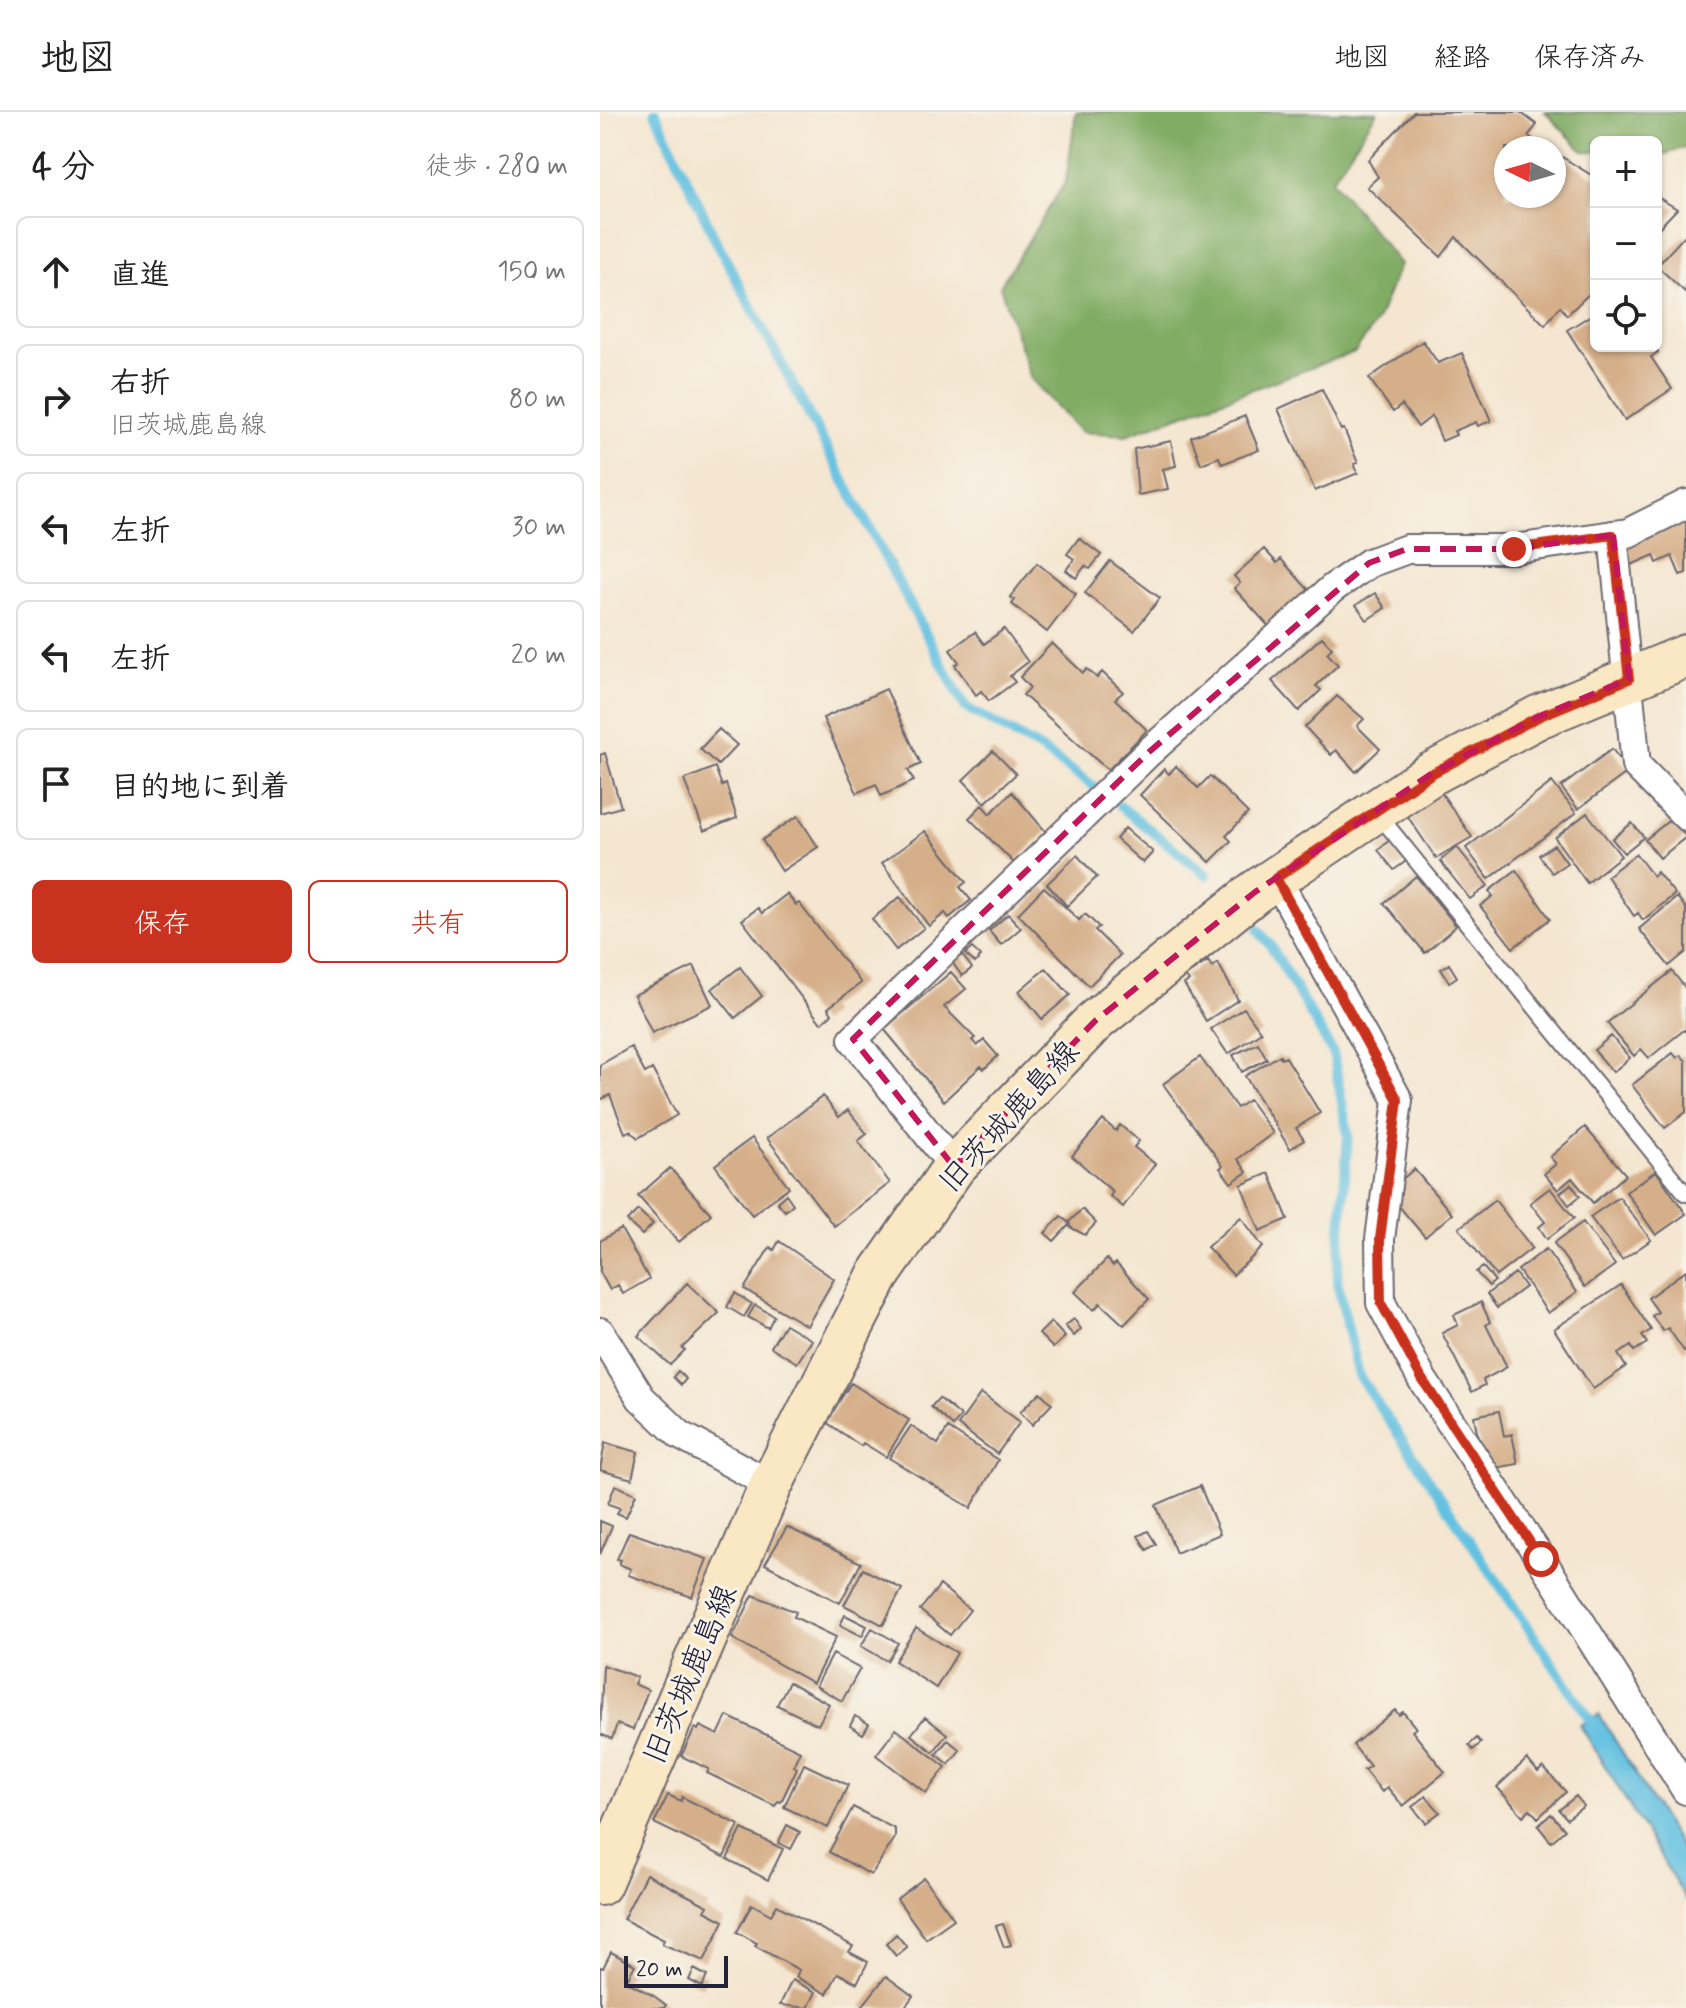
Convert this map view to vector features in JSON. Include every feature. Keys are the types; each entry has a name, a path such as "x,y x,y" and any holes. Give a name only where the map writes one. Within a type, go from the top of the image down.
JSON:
{"street":[{"path":"954,1167 853,1039 1149,752 1333,588 1369,563 1407,549 1514,549 1628,533 1686,504"},
{"path":"1613,535 1636,765 1686,816"},
{"name":"旧茨城鹿島線","path":"600,1884 771,1485 878,1276 954,1167 1095,1021 1276,878 1431,774 1538,717 1686,656"},
{"path":"1276,878 1398,1100 1380,1239 1381,1303 1422,1379 1541,1559 1686,1790"},
{"path":"600,1332 641,1398 680,1435 771,1485"}],"lane":[{"path":"1375,811 1686,1194"}],"highlighted area":[{"path":"1613,535 1629,679 1538,717 1431,774 1255,892 1095,1021 954,1167 853,1039 1149,752 1369,563 1407,549 1514,549"}],"green space":[{"path":"1076,112 1377,112 1332,180 1400,264 1377,321 1355,352 1126,435 1081,432 1031,379 1000,286 1066,181"},
{"path":"1545,112 1686,112 1686,147 1662,155 1662,136 1590,136 1590,152 1583,151"}],"water":[{"path":"1599,1714 1686,1856 1686,1899 1580,1725"}],"building":[{"path":"1414,112 1520,112 1537,125 1528,136 1494,136 1494,208 1566,208 1566,159 1590,174 1590,293 1567,315 1560,306 1545,325 1456,237 1441,257 1367,187 1378,177 1368,160"},
{"path":"1662,200 1677,209 1662,225"},
{"path":"1686,234 1686,293 1662,271 1662,260"},
{"path":"1590,316 1590,352 1658,352 1651,357 1672,389 1625,420 1567,330"},
{"path":"1423,341 1438,363 1462,353 1491,421 1478,426 1476,422 1454,431 1456,435 1442,441 1432,416 1418,427 1402,405 1393,412 1369,378"},
{"path":"1322,389 1341,430 1344,429 1358,463 1354,464 1358,473 1315,491 1278,409"},
{"path":"1245,416 1259,450 1222,464 1219,457 1201,464 1191,437"},
{"path":"1171,441 1176,466 1163,469 1168,489 1138,495 1134,449"},
{"path":"1686,518 1686,573 1680,575 1672,556 1657,563 1654,555 1631,565 1624,538"},
{"path":"1079,538 1101,555 1090,569 1085,566 1076,578 1066,570 1074,559 1067,554"},
{"path":"1264,549 1277,563 1281,559 1313,595 1273,631 1234,588 1240,583 1234,576"},
{"path":"1110,561 1160,598 1134,631 1085,593"},
{"path":"1037,563 1076,594 1047,632 1012,604 1015,600 1010,597"},
{"path":"1375,593 1385,608 1367,620 1356,605"},
{"path":"1004,629 1028,662 1010,676 1015,682 989,701 981,691 976,695 955,665 959,662 950,650 975,632 984,644"},
{"path":"1322,637 1332,648 1327,653 1338,665 1316,686 1321,690 1299,711 1272,681"},
{"path":"1052,643 1083,673 1087,669 1097,678 1102,672 1123,692 1115,699 1147,730 1108,770 1023,695 1030,688 1020,677"},
{"path":"886,689 921,764 908,770 914,781 881,796 876,784 857,793 823,718"},
{"path":"1337,696 1364,719 1357,726 1380,749 1356,772 1336,750 1331,755 1305,727"},
{"path":"719,729 737,745 718,765 700,749"},
{"path":"1612,749 1629,771 1578,809 1561,787"},
{"path":"993,751 1016,774 985,803 963,780"},
{"path":"605,753 621,807 600,813 600,755"},
{"path":"1176,766 1198,788 1210,776 1248,813 1226,836 1231,841 1210,862 1140,795 1164,769 1169,774"},
{"path":"715,767 722,786 726,784 737,818 704,831 684,780"},
{"path":"1552,782 1576,813 1489,879 1466,848"},
{"path":"1440,791 1472,837 1436,858 1406,814"},
{"path":"1012,792 1046,832 1014,863 969,818 982,805 990,814"},
{"path":"1587,813 1621,856 1587,883 1555,838"},
{"path":"798,816 818,847 782,871 762,840"},
{"path":"1672,818 1686,837 1660,858 1645,840"},
{"path":"1632,823 1644,837 1624,853 1612,839"},
{"path":"1125,828 1153,852 1143,863 1116,839"},
{"path":"925,831 966,882 960,887 971,900 949,918 945,913 929,926 882,863"},
{"path":"1392,838 1409,859 1394,870 1378,850"},
{"path":"1554,845 1567,863 1552,873 1539,855"},
{"path":"1457,847 1488,886 1470,899 1440,861"},
{"path":"1636,854 1653,876 1657,872 1675,894 1643,920 1638,913 1634,916 1607,876"},
{"path":"1077,855 1097,877 1067,906 1047,884"},
{"path":"1516,870 1550,919 1513,948 1480,906 1493,896 1489,891"},
{"path":"1416,876 1456,926 1425,953 1384,903"},
{"path":"1044,887 1079,920 1085,914 1099,927 1095,930 1120,955 1089,986 1018,914"},
{"path":"787,894 796,905 799,903 861,983 828,1008 832,1014 821,1023 742,920 758,908 762,913"},
{"path":"900,897 924,928 896,950 872,919"},
{"path":"1677,897 1686,908 1686,952 1669,966 1639,929"},
{"path":"1008,914 1021,928 1001,945 989,931"},
{"path":"972,948 981,956 975,963 965,954"},
{"path":"962,955 972,968 962,976 952,962"},
{"path":"1208,961 1212,967 1218,963 1238,1000 1206,1021 1184,984 1189,981 1185,976"},
{"path":"1449,964 1457,977 1449,982 1441,969"},
{"path":"694,966 712,1005 652,1033 634,995"},
{"path":"740,967 762,996 735,1018 712,989"},
{"path":"1046,968 1070,995 1042,1019 1019,991"},
{"path":"1672,971 1686,989 1686,1032 1684,1030 1649,1058 1641,1049 1634,1056 1607,1023"},
{"path":"951,972 966,989 944,1007 975,1038 972,1040 977,1046 984,1040 998,1056 984,1069 981,1066 944,1101 884,1029"},
{"path":"1244,1008 1261,1032 1228,1054 1211,1029"},
{"path":"1611,1036 1630,1058 1613,1072 1594,1050"},
{"path":"1258,1043 1267,1059 1242,1072 1233,1055"},
{"path":"631,1047 645,1073 652,1069 677,1115 638,1138 630,1131 625,1133 610,1095 600,1100 600,1065"},
{"path":"1673,1053 1677,1058 1681,1055 1686,1061 1686,1112 1665,1128 1632,1085"},
{"path":"1280,1055 1281,1059 1286,1057 1320,1113 1296,1128 1304,1140 1290,1149 1245,1076"},
{"path":"1200,1057 1237,1108 1249,1100 1273,1133 1238,1159 1247,1172 1231,1183 1220,1168 1223,1166 1163,1084"},
{"path":"823,1096 839,1117 848,1110 867,1134 858,1141 890,1183 834,1226 767,1138"},
{"path":"1103,1120 1116,1131 1120,1125 1139,1141 1134,1147 1155,1164 1123,1207 1110,1196 1113,1192 1072,1156"},
{"path":"1585,1127 1626,1175 1593,1203 1572,1178 1558,1190 1544,1174 1556,1164 1550,1157"},
{"path":"752,1138 789,1187 752,1215 715,1165"},
{"path":"670,1168 711,1214 679,1242 638,1196"},
{"path":"1414,1169 1452,1214 1425,1237 1391,1197 1402,1188 1398,1183"},
{"path":"1656,1171 1686,1214 1656,1235 1626,1192"},
{"path":"1269,1173 1288,1219 1260,1231 1241,1185"},
{"path":"1571,1184 1580,1196 1569,1205 1560,1193"},
{"path":"1550,1188 1574,1218 1547,1239 1539,1227 1545,1222 1530,1203"},
{"path":"786,1194 793,1204 785,1211 777,1202"},
{"path":"1619,1197 1651,1240 1622,1260 1590,1217"},
{"path":"1495,1200 1532,1248 1496,1276 1459,1228"},
{"path":"1082,1209 1096,1223 1085,1235 1070,1227 1069,1222"},
{"path":"638,1210 653,1224 642,1235 627,1221"},
{"path":"1061,1216 1070,1224 1054,1241 1045,1233"},
{"path":"1241,1217 1263,1247 1233,1275 1207,1247"},
{"path":"1583,1222 1615,1265 1585,1287 1554,1243"},
{"path":"621,1229 649,1279 623,1294 618,1285 610,1290 600,1272 600,1241"},
{"path":"779,1241 834,1279 807,1326 744,1289 770,1247 774,1250"},
{"path":"1546,1249 1577,1292 1548,1313 1518,1270"},
{"path":"1107,1259 1113,1266 1116,1263 1149,1299 1124,1325 1100,1303 1094,1310 1075,1292"},
{"path":"1483,1267 1495,1281 1489,1286 1476,1272"},
{"path":"1686,1270 1684,1351 1668,1328 1663,1331 1652,1316 1658,1312 1648,1298"},
{"path":"1515,1273 1525,1287 1497,1308 1487,1294"},
{"path":"687,1283 719,1313 682,1348 685,1350 670,1365 638,1336"},
{"path":"1621,1285 1651,1330 1642,1336 1647,1343 1634,1351 1631,1346 1618,1354 1626,1367 1593,1389 1554,1329"},
{"path":"735,1293 752,1304 744,1317 727,1307"},
{"path":"1481,1302 1490,1322 1486,1325 1507,1367 1483,1380 1485,1385 1472,1392 1442,1333 1458,1325 1454,1315"},
{"path":"755,1305 774,1316 768,1328 748,1317"},
{"path":"1074,1319 1081,1329 1074,1336 1065,1326"},
{"path":"1051,1322 1065,1337 1053,1348 1039,1334"},
{"path":"785,1324 812,1340 797,1363 771,1347"},
{"path":"678,1371 686,1379 681,1385 673,1377"},
{"path":"851,1383 909,1420 886,1457 863,1443 861,1446 826,1422"},
{"path":"1040,1392 1052,1404 1032,1425 1020,1412"},
{"path":"981,1393 1020,1422 997,1454 958,1425"},
{"path":"939,1398 961,1416 953,1426 931,1407"},
{"path":"1499,1411 1504,1436 1512,1434 1518,1464 1489,1469 1483,1466 1474,1416"},
{"path":"911,1426 938,1444 948,1428 998,1460 971,1508 889,1458"},
{"path":"605,1443 638,1452 632,1479 600,1470"},
{"path":"615,1485 636,1494 626,1517 617,1513 620,1508 608,1504"},
{"path":"1200,1486 1220,1534 1176,1553 1156,1505"},
{"path":"600,1521 612,1526 600,1554"},
{"path":"787,1527 861,1563 840,1603 765,1564"},
{"path":"1148,1531 1156,1544 1147,1550 1138,1536"},
{"path":"629,1532 707,1559 692,1597 628,1575 631,1569 619,1564 621,1560 617,1559"},
{"path":"863,1569 902,1589 883,1625 844,1605"},
{"path":"940,1585 970,1610 950,1635 920,1610"},
{"path":"753,1595 796,1612 794,1617 836,1637 813,1683 732,1638"},
{"path":"845,1615 867,1626 862,1636 840,1625"},
{"path":"872,1628 898,1643 887,1661 861,1646"},
{"path":"916,1628 957,1653 936,1688 895,1661"},
{"path":"833,1654 860,1669 842,1701 816,1686"},
{"path":"603,1665 637,1677 634,1684 648,1690 633,1730 617,1724 612,1739 600,1734"},
{"path":"789,1682 829,1704 818,1725 777,1705"},
{"path":"1395,1710 1399,1715 1403,1712 1416,1728 1412,1731 1445,1772 1403,1806 1387,1787 1382,1792 1364,1770 1370,1766 1353,1745"},
{"path":"727,1716 800,1751 793,1766 797,1768 781,1802 778,1801 775,1806 707,1773 709,1769 681,1756 695,1728 698,1730 700,1726 718,1735"},
{"path":"855,1716 869,1724 863,1734 850,1726"},
{"path":"925,1717 947,1734 933,1752 911,1735"},
{"path":"896,1729 946,1767 926,1793 876,1755"},
{"path":"1477,1738 1481,1743 1473,1750 1469,1745"},
{"path":"948,1740 960,1750 949,1764 936,1754"},
{"path":"1527,1759 1538,1772 1543,1767 1566,1792 1538,1818 1530,1809 1523,1816 1497,1787"},
{"path":"804,1764 848,1785 828,1828 784,1807"},
{"path":"668,1795 681,1801 682,1797 739,1825 724,1857 654,1823"},
{"path":"1426,1796 1440,1812 1426,1823 1412,1807"},
{"path":"1576,1796 1584,1806 1567,1819 1559,1810"},
{"path":"853,1807 895,1829 895,1838 871,1875 829,1852"},
{"path":"1551,1814 1565,1830 1551,1842 1538,1826"},
{"path":"787,1825 800,1832 791,1849 778,1843"},
{"path":"742,1829 783,1849 768,1880 727,1859"},
{"path":"646,1874 708,1906 705,1911 724,1921 704,1961 662,1944 664,1940 623,1919"},
{"path":"924,1878 954,1919 926,1939 897,1899"},
{"path":"752,1904 771,1915 777,1905 853,1946 849,1952 868,1962 857,1983 838,1973 827,1994 796,1977 799,1970 755,1946 757,1943 737,1932"},
{"path":"1003,1924 1011,1945 1004,1947 996,1926"},
{"path":"896,1934 907,1947 896,1956 886,1944"},
{"path":"611,1952 635,1965 626,1981 654,1996 666,2005 664,2008 600,2008 600,1967 603,1968"},
{"path":"694,1969 707,1976 702,1987 689,1980"},
{"path":"886,1976 913,1996 904,2008 861,2008"},
{"path":"792,1980 816,1992 808,2008 780,2005"}],"waterway":[{"path":"655,112 716,241 965,707 1039,748 1095,787"},
{"path":"1120,806 1207,875"},
{"path":"1258,930 1271,946 1333,1053 1348,1135 1337,1281 1359,1376 1597,1730"}],"route":[{"path":"1514,549 1613,535 1629,679 1538,717 1431,774 1276,878 1398,1100 1380,1239 1381,1303 1422,1379 1541,1559"}]}
